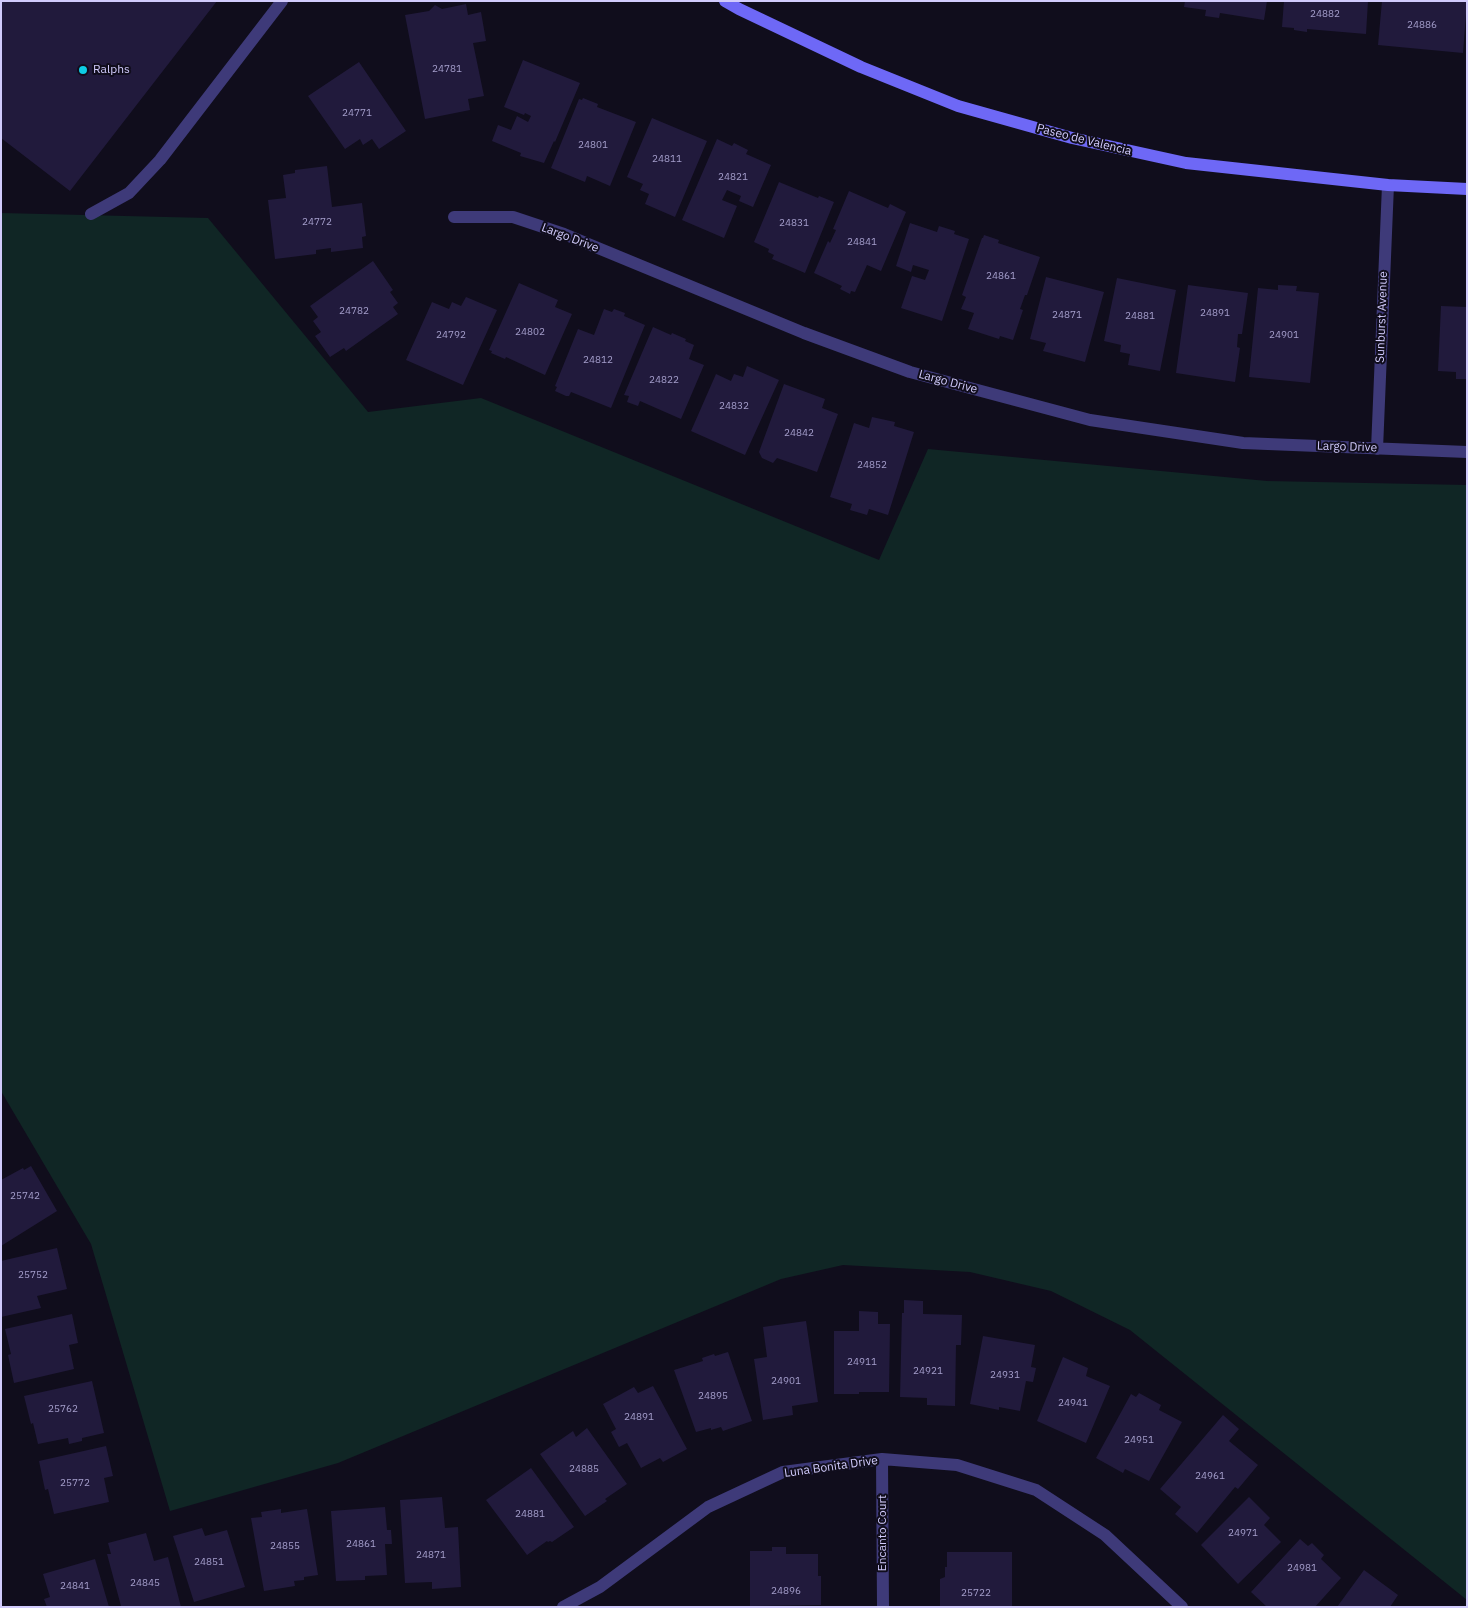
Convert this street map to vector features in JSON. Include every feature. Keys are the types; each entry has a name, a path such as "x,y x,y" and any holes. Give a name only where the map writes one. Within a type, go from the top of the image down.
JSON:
{"main road":[{"name":"Paseo de Valencia","path":"725,1 861,67 958,106 1072,138 1186,163 1388,185 1467,189"}],"street":[{"path":"91,214 129,193 160,160 282,1"},
{"name":"Sunburst Avenue","path":"1377,448 1388,185"},
{"name":"Largo Drive","path":"454,217 513,217 564,234 804,333 910,372 1090,420 1243,443 1467,452"},
{"name":"Luna Bonita Drive","path":"563,1607 600,1587 708,1507 783,1472 882,1459 957,1465 1036,1490 1105,1535 1182,1607"},
{"name":"Encanto Court","path":"882,1459 883,1607"}],"green space":[{"path":"1,213 208,218 368,412 481,398 879,560 928,449 1267,481 1467,485 1467,1600 1130,1330 1051,1291 970,1272 843,1265 781,1279 338,1463 170,1511 91,1244 1,1091"}],"building":[{"name":"Ralphs","path":"1,1 217,1 70,191 1,138"},
{"path":"1185,1 1267,1 1264,20 1220,13 1219,18 1205,16 1206,10 1184,7"},
{"path":"1284,1 1368,1 1366,34 1307,29 1307,32 1282,27"},
{"path":"1382,1 1467,1 1463,53 1378,45"},
{"path":"466,4 468,15 481,12 486,41 473,43 484,96 468,99 470,110 425,119 405,15 429,11 435,5 442,9"},
{"path":"523,60 580,83 544,163 520,156 521,153 492,141 498,125 511,130 517,116 528,122 531,116 504,107"},
{"path":"359,62 406,131 379,149 372,139 363,145 360,139 345,149 308,96"},
{"path":"583,98 598,104 597,107 636,122 610,186 587,176 585,182 551,168 579,99 582,100"},
{"path":"652,118 707,141 675,217 645,204 649,194 640,190 643,184 627,177"},
{"path":"717,139 732,146 734,143 748,150 746,154 771,165 753,207 739,201 741,196 727,190 722,200 737,206 724,238 682,220"},
{"path":"327,166 332,207 362,203 366,236 362,237 363,248 331,252 331,248 316,250 316,254 275,259 268,200 286,198 283,175 295,173 295,170"},
{"path":"779,182 818,198 819,196 834,202 805,273 772,259 774,255 768,252 769,249 754,242"},
{"path":"849,191 888,208 890,204 906,212 881,271 867,265 855,292 851,291 850,294 840,289 842,286 814,273 828,241 830,243 836,230 833,229"},
{"path":"910,223 937,232 939,226 955,231 954,234 969,239 942,321 901,308 912,276 925,280 929,270 913,265 911,272 896,266"},
{"path":"984,235 999,240 998,243 1040,257 1027,295 1025,295 1020,309 1023,310 1013,340 1000,336 999,339 968,329 974,313 961,309 966,297 962,295"},
{"path":"373,261 393,290 390,292 398,303 393,307 398,314 346,351 344,348 330,357 315,336 321,332 313,321 318,317 310,306"},
{"path":"1046,277 1104,292 1085,362 1043,351 1046,343 1030,339"},
{"path":"1117,278 1176,290 1160,371 1128,365 1130,354 1120,352 1121,345 1104,341"},
{"path":"519,283 558,300 555,307 572,314 545,375 506,357 505,359 491,353 492,351 489,350"},
{"path":"1188,285 1248,293 1242,334 1238,334 1237,347 1240,348 1235,382 1176,373"},
{"path":"1278,285 1297,286 1296,291 1319,293 1310,383 1249,377 1258,288 1278,290"},
{"path":"466,297 497,310 463,385 406,360 432,302 449,309 452,302 461,306"},
{"path":"1441,306 1467,307 1467,379 1456,379 1456,372 1438,371"},
{"path":"604,309 612,312 614,309 625,313 624,316 645,325 611,408 571,392 569,396 566,396 555,391 557,387 555,386 578,329 594,335"},
{"path":"653,327 686,339 685,341 694,345 689,359 704,365 681,419 640,401 638,406 627,402 629,396 624,395"},
{"path":"747,366 779,380 745,455 691,431 716,374 731,381 734,374 743,377"},
{"path":"784,384 825,399 822,408 838,414 817,472 777,458 773,463 762,458 759,452"},
{"path":"872,417 895,422 894,426 914,432 888,515 869,509 867,515 850,510 852,504 830,497 854,423 869,428"},
{"path":"31,1166 57,1211 1,1246 1,1180 23,1168 24,1170"},
{"path":"57,1248 67,1289 37,1296 41,1308 1,1317 1,1261"},
{"path":"904,1300 923,1301 923,1314 962,1315 961,1345 956,1345 955,1406 927,1405 927,1398 900,1397"},
{"path":"859,1311 878,1312 878,1324 890,1324 889,1392 834,1394 834,1331 859,1331"},
{"path":"72,1314 78,1343 69,1345 74,1369 14,1383 8,1355 11,1354 5,1329"},
{"path":"806,1321 818,1402 792,1406 793,1415 763,1420 754,1359 767,1357 763,1327"},
{"path":"983,1336 1035,1345 1031,1367 1036,1368 1033,1382 1026,1381 1020,1411 999,1407 999,1410 970,1404"},
{"path":"728,1352 752,1421 723,1431 721,1427 696,1432 674,1370 703,1361 702,1358 714,1354 715,1356"},
{"path":"1063,1357 1088,1368 1086,1376 1110,1386 1086,1443 1037,1421"},
{"path":"92,1381 104,1433 82,1438 82,1441 69,1444 68,1438 38,1444 24,1396"},
{"path":"653,1386 687,1449 663,1462 660,1458 641,1468 627,1443 619,1447 611,1432 616,1429 603,1404 634,1387 638,1393"},
{"path":"1139,1393 1161,1405 1159,1410 1182,1422 1149,1481 1125,1469 1123,1473 1096,1458 1131,1394 1136,1397"},
{"path":"1223,1415 1239,1429 1229,1441 1258,1465 1238,1489 1235,1487 1197,1533 1175,1514 1181,1507 1160,1489"},
{"path":"587,1428 627,1484 585,1516 540,1454 573,1431 576,1437"},
{"path":"106,1446 113,1476 104,1478 109,1502 54,1514 48,1489 45,1490 39,1461"},
{"path":"531,1468 574,1527 552,1542 547,1541 527,1555 486,1500"},
{"path":"442,1497 445,1528 458,1527 461,1587 432,1589 432,1582 405,1583 400,1500"},
{"path":"1249,1497 1270,1518 1264,1525 1281,1542 1238,1584 1201,1545"},
{"path":"385,1507 387,1530 391,1530 392,1544 385,1544 387,1575 365,1576 365,1580 336,1581 331,1511"},
{"path":"281,1509 281,1513 307,1509 318,1575 294,1581 295,1586 264,1591 251,1518 262,1517 261,1512"},
{"path":"202,1528 205,1536 227,1530 245,1587 194,1602 173,1536"},
{"path":"146,1533 154,1561 168,1557 181,1607 121,1606 107,1554 111,1554 108,1543"},
{"path":"1300,1539 1308,1546 1312,1543 1324,1555 1321,1559 1341,1578 1315,1607 1267,1607 1251,1592"},
{"path":"772,1547 786,1547 786,1554 818,1554 818,1576 821,1576 821,1605 750,1606 750,1551 772,1551"},
{"path":"947,1552 1012,1552 1012,1607 940,1607 940,1579 945,1577"},
{"path":"95,1559 109,1607 47,1607 44,1599 50,1597 43,1574"},
{"path":"1364,1570 1398,1595 1390,1607 1337,1607"}],"place":[{"name":"Ralphs","path":"83,70"}]}
